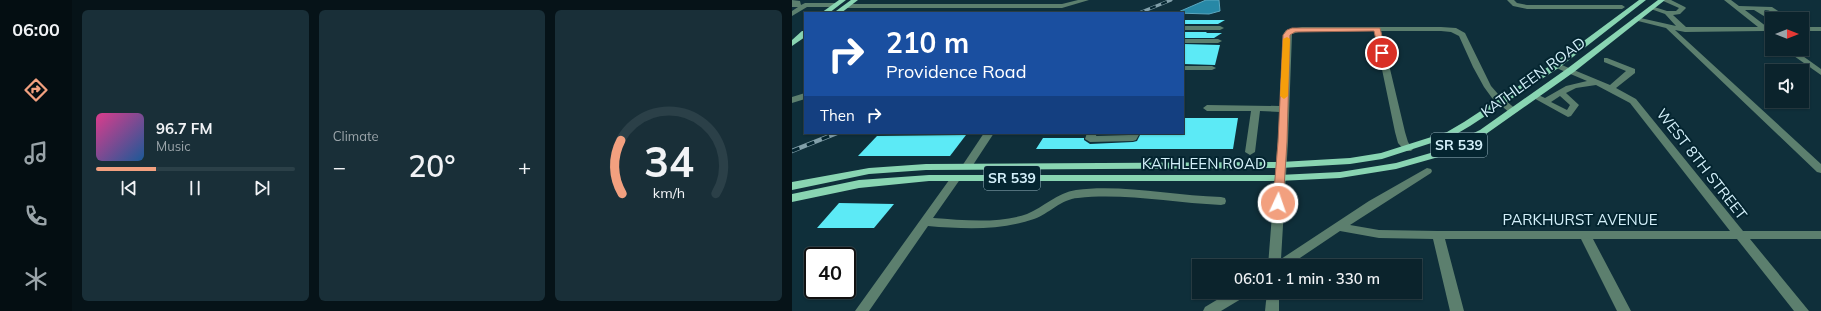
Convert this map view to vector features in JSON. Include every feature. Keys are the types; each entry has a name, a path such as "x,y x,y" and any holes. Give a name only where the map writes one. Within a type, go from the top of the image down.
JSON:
{"main road":[{"path":"826,12 836,5 856,0"},
{"name":"KATHLEEN ROAD","path":"792,186 889,169 1043,165 1280,165 1350,161 1408,149 1450,134 1557,65 1624,9 1643,0"},
{"name":"KATHLEEN ROAD","path":"792,198 879,182 929,178 1279,178 1340,175 1396,166 1438,154 1467,140 1513,111 1571,70 1663,0"},
{"path":"838,12 847,2"},
{"path":"832,12 837,7 836,5"},
{"path":"1610,40 1608,35 1630,18 1624,9"},
{"path":"792,36 804,27"},
{"path":"792,44 804,35"},
{"path":"956,178 983,171 1018,170 1043,165"},
{"path":"824,191 859,178 943,171 967,166"}],"street":[{"path":"847,2 1062,6 1086,0"},
{"path":"1510,0 1515,4 1527,7 1624,9"},
{"path":"1615,0 1624,9"},
{"path":"1651,8 1667,13 1678,13 1682,8 1676,4 1663,0"},
{"path":"1727,0 1765,26"},
{"path":"792,2 798,2 792,6 836,5"},
{"path":"792,14 805,5"},
{"path":"1023,12 1027,6"},
{"path":"1738,8 1770,8 1776,12"},
{"path":"1756,8 1765,14"},
{"path":"1667,13 1685,30"},
{"path":"1636,20 1669,28 1685,30 1765,29"},
{"path":"1184,28 1220,28"},
{"path":"1669,28 1821,170"},
{"path":"1377,29 1400,132 1403,143 1408,149"},
{"path":"1809,29 1821,29"},
{"path":"1274,259 1287,35 1289,32 1294,30 1453,30 1462,35 1492,94 1499,102 1513,111"},
{"path":"1184,41 1218,41"},
{"path":"1798,56 1821,73"},
{"path":"1607,60 1632,71 1611,88"},
{"name":"WEST 8TH STREET","path":"1557,65 1611,88 1633,101 1802,311"},
{"path":"1184,68 1212,68"},
{"path":"1534,96 1568,114 1575,105 1554,82"},
{"path":"1545,102 1562,90 1578,84 1599,83"},
{"path":"792,100 804,96"},
{"path":"1207,108 1284,109"},
{"path":"1250,152 1256,108"},
{"path":"967,166 988,134"},
{"path":"1092,134 1090,138 1133,138 1135,134"},
{"path":"1290,259 1373,204 1427,171"},
{"path":"862,311 956,178"},
{"path":"924,222 1010,223 1033,216 1074,194 1134,193 1189,201 1221,201"},
{"name":"PARKHURST AVENUE","path":"1339,227 1379,234 1821,236"},
{"path":"1438,235 1457,311"},
{"path":"1585,235 1624,311"},
{"path":"1210,311 1230,299"},
{"path":"1272,311 1273,299"}],"water":[{"path":"1206,0 1219,0 1220,11 1209,14 1178,12"}],"building":[{"path":"1184,20 1225,20 1218,24 1184,24"},
{"path":"1184,32 1222,33 1214,38 1184,38"},
{"path":"1184,44 1220,45 1215,65 1184,64"},
{"path":"1184,118 1238,118 1233,149 1036,149 1043,138 1084,138 1084,140 1090,144 1137,141 1140,134 1184,134"},
{"path":"966,135 950,156 858,156 877,136"},
{"path":"839,203 894,204 874,228 817,228"}],"railway":[{"path":"1141,12 1171,0"},
{"path":"792,151 834,134"}],"slow traffic":[{"path":"1284,96 1287,39"}],"route":[{"path":"1278,203 1283,142 1287,35 1289,32 1294,30 1377,29 1382,53"}]}
